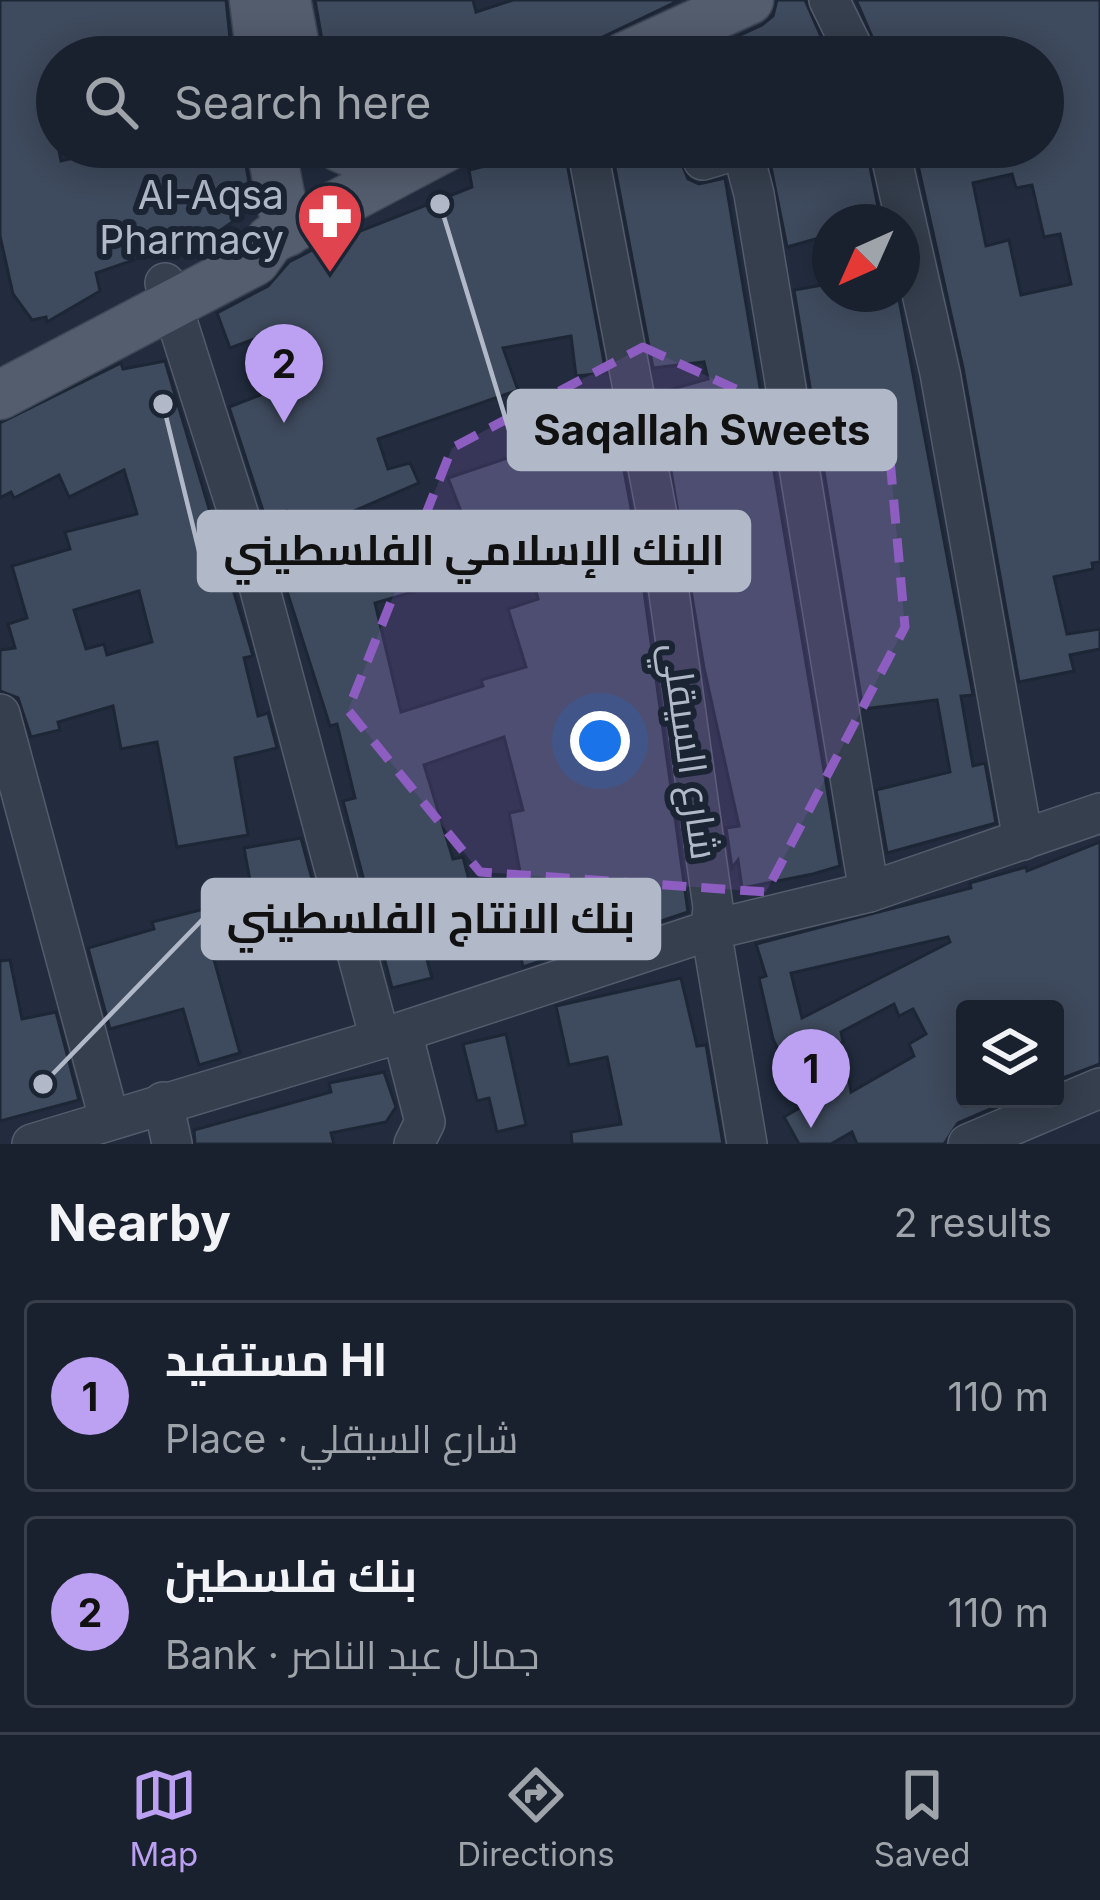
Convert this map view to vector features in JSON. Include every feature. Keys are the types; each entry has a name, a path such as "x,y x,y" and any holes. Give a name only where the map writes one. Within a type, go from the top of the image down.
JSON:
{"main road":[{"path":"254,0 258,36"},
{"path":"286,0 293,36"},
{"path":"674,36 749,0"},
{"path":"273,168 278,236"},
{"path":"0,395 169,294 245,238 278,236 406,168"},
{"path":"0,373 169,294"}],"street":[{"path":"829,0 846,36"},
{"name":"شارع السيقلي","path":"591,168 661,536 713,907 711,930 747,1144"},
{"path":"747,168 869,892"},
{"path":"894,168 940,373 1023,840"},
{"path":"169,294 247,541 391,1036 424,1123 414,1144"},
{"path":"0,714 11,796 109,1118"},
{"path":"32,1144 391,1036 711,930 869,892 1100,813"},
{"path":"994,1139 1100,1088"},
{"path":"163,1102 172,1144"}],"highlighted area":[{"path":"643,347 890,459 905,627 766,892 480,872 348,710 452,448"}],"building":[{"path":"0,0 226,0 230,36 36,36 36,168 246,168 253,207 221,230 96,273 100,291 47,322 46,317 32,320 13,294 0,236"},
{"path":"315,0 473,0 476,12 513,0 680,0 605,36 321,36"},
{"path":"777,0 805,0 821,36 738,36 773,16"},
{"path":"856,0 1100,0 1100,562 1092,563 1093,569 1054,577 1067,634 1100,629 1100,649 1070,655 1074,671 1019,682 963,368 919,168 1064,168 1064,36 872,36","holes":["1012,174 1016,188 1032,185 1044,237 1060,234 1071,284 1021,295 1009,240 986,246 973,183"]},
{"path":"568,168 606,373 576,376 571,336 503,348 518,390 378,439 388,469 410,463 419,483 347,514 362,571 404,560 413,592 375,603 401,712 526,667 508,609 538,599 527,555 483,568 448,478 531,450 526,430 612,406 637,540 688,912 523,967 507,897 524,893 509,813 523,810 504,737 424,765 453,859 463,857 473,896 414,911 432,978 392,988 343,801 355,798 337,724 330,726 278,563 299,557 287,511 265,517 229,407 271,391 252,340 230,348 217,313 268,286 289,262 312,250 472,187 469,170"},
{"path":"615,168 684,168 688,179 699,184 725,178 840,866 742,888 738,860 732,868 726,828 739,826 704,668 658,393 708,379 704,362 653,368"},
{"path":"771,168 870,168 877,204 812,204 812,240 787,247"},
{"path":"812,287 812,312 901,312 973,695 961,696 973,766 985,763 996,823 887,853 876,790 950,772 937,700 863,709 794,290"},
{"path":"165,361 253,656 244,658 258,716 268,713 277,748 235,758 248,835 177,847 157,742 121,749 113,706 58,722 60,730 31,737 18,698 0,691 0,650 15,648 8,624 27,618 12,566 70,549 65,532 137,514 124,470 69,497 59,475 14,498 11,492 0,498 0,423 121,363 123,369","holes":["139,591 152,642 107,655 104,644 86,649 74,610"]},
{"path":"301,838 327,935 213,956 240,1053 199,1065 183,1009 110,1029 88,948 154,929 152,922 253,897 244,848"},
{"path":"1100,842 1100,1064 1064,1078 1064,1000 956,1000 956,1108 992,1108 958,1123 944,1144 857,1144 852,1132 831,1144 799,1144 784,1117 849,1079 851,1092 914,1056 909,1044 926,1034 913,1009 899,1016 894,1004 841,1032 843,1042 787,1068 773,1039 759,978 766,976 756,944 971,888 970,883 1026,867 1027,871","holes":["948,937 950,942 802,1018 791,973"]},
{"path":"10,960 22,1019 56,1012 79,1100 0,1121 0,961"},
{"path":"681,978 697,1046 706,1045 723,1144 572,1144 571,1132 621,1124 607,1057 569,1065 556,1006"},
{"path":"506,1034 526,1125 497,1132 489,1098 477,1101 463,1044"},
{"path":"384,1072 396,1107 386,1122 331,1133 334,1144 195,1144 194,1130 331,1092 329,1083"}],"place":[{"name":"Saqallah Sweets","path":"440,204"},
{"name":"Al-Aqsa Pharmacy","path":"330,275"},
{"name":"البنك الإسلامي الفلسطيني","path":"163,404"},
{"name":"بنك فلسطين","path":"284,423"},
{"name":"بنك الانتاج الفلسطيني","path":"43,1084"},
{"name":"مستفيد HI","path":"811,1128"}]}
